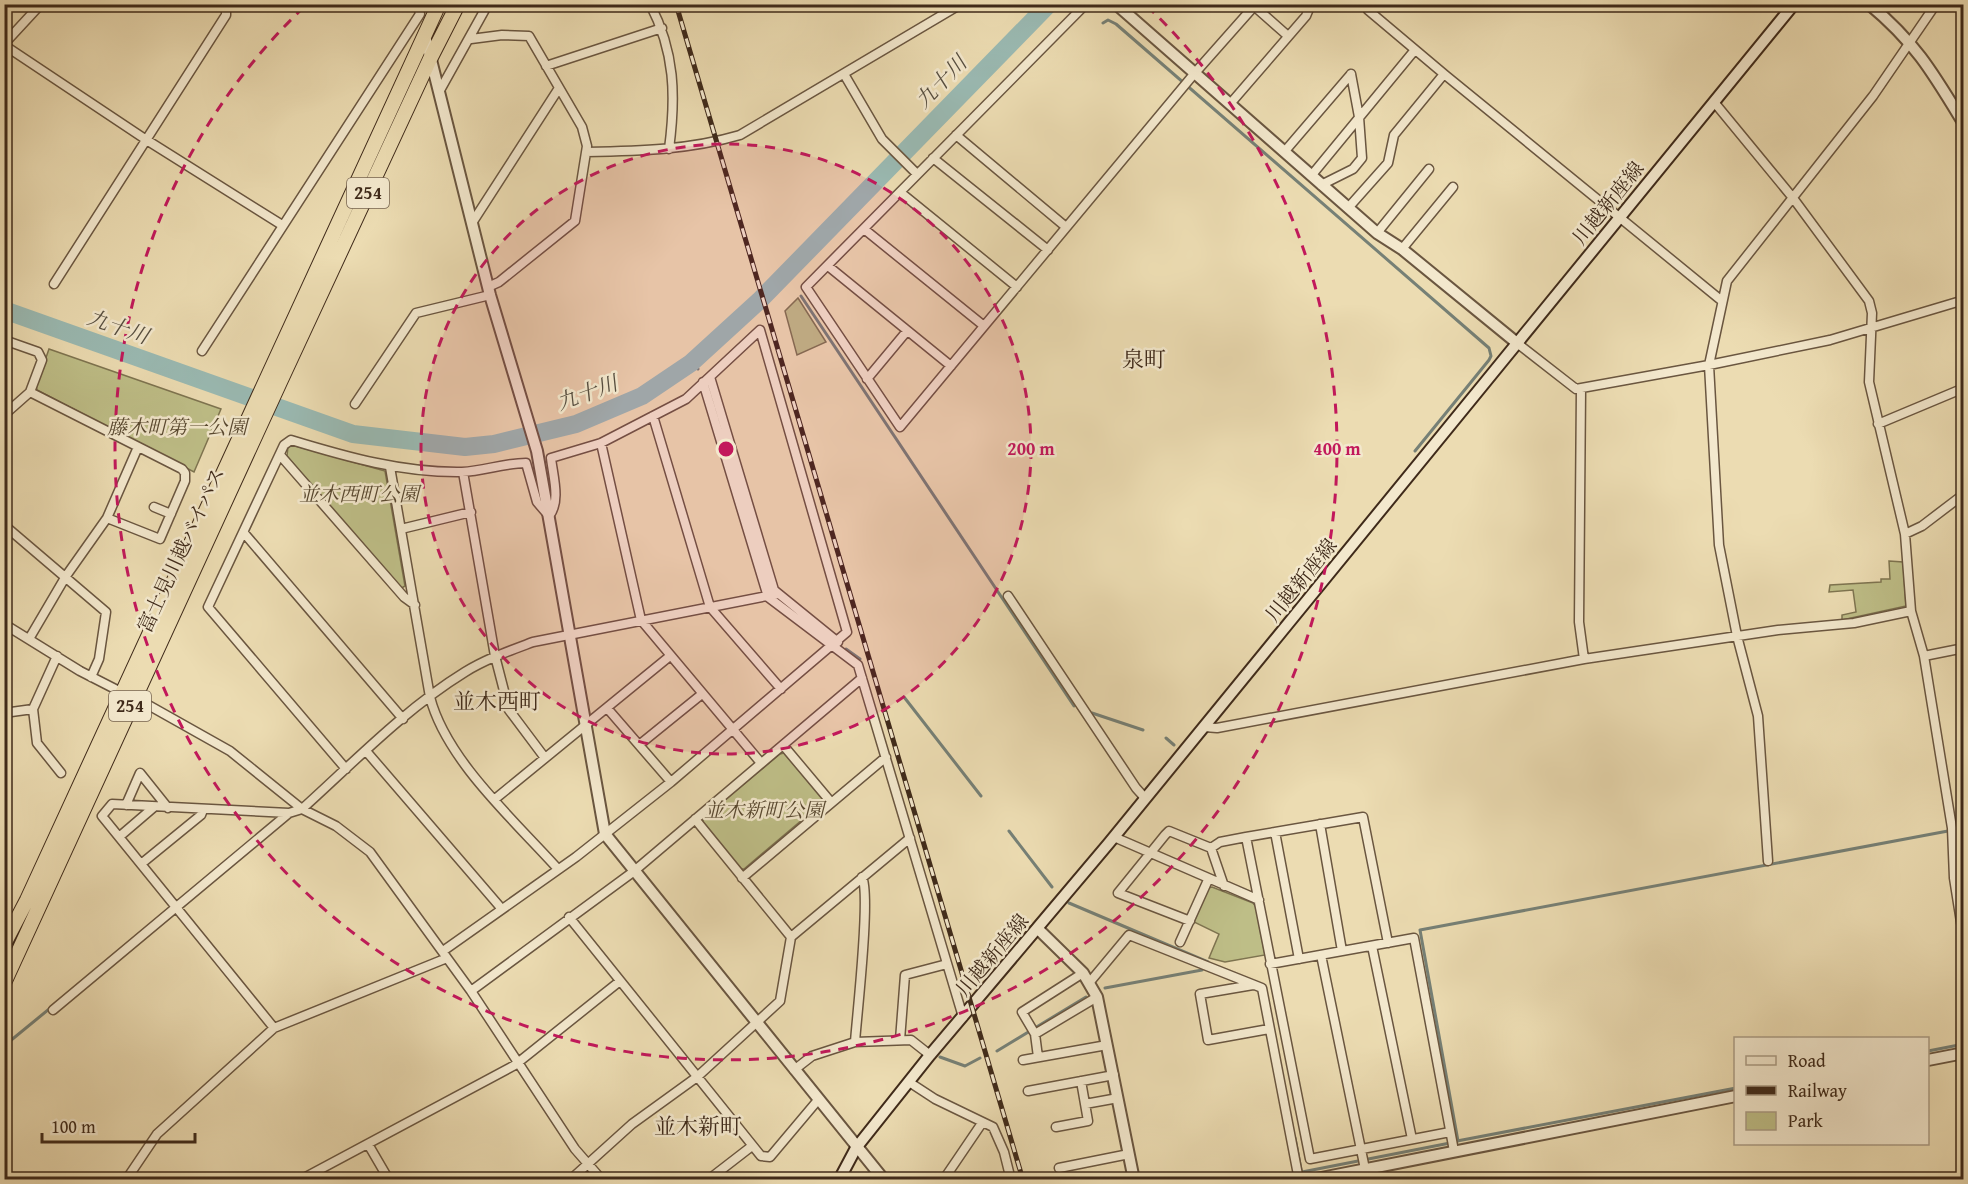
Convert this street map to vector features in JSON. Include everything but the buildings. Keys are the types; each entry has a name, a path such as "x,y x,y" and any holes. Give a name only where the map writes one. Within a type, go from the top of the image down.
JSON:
{"highway":[{"name":"富士見川越バイパス","path":"274,380 360,171 439,4"},
{"name":"富士見川越バイパス","path":"4,944 128,695 274,380 459,4"},
{"name":"富士見川越バイパス","path":"4,983 128,695"}],"street":[{"path":"41,4 4,45 145,139 282,225"},
{"path":"54,284 226,15 226,4"},
{"path":"439,92 471,39 488,4"},
{"path":"650,4 669,48 674,115 669,149"},
{"path":"942,4 948,12"},
{"path":"586,152 669,149 706,144 740,135 961,4"},
{"path":"1086,4 806,288 900,427 1194,74 1255,5 1288,36"},
{"path":"1116,4 1377,233 1402,249 1572,388 1581,389 1830,340 1964,300"},
{"path":"1230,104 1306,16 1311,4"},
{"name":"川越新座線","path":"839,1179 856,1148 930,1055 1114,837 1794,4"},
{"path":"1869,4 1910,42 1932,70 1964,124"},
{"path":"1768,861 1758,716 1737,636 1719,545 1709,365 1727,281 1873,96 1936,4"},
{"path":"417,8 489,291 537,451 604,834 856,1148 884,1179"},
{"path":"202,351 417,8"},
{"path":"1368,10 1414,51 1722,301"},
{"path":"546,66 662,28"},
{"path":"355,404 416,313 489,291 575,221 586,152 582,127 529,36 502,35 471,39"},
{"path":"1311,176 1414,51"},
{"path":"844,74 882,140 917,174"},
{"path":"1284,152 1351,74 1359,117 1362,158 1353,169 1321,185"},
{"path":"1348,208 1388,163 1394,135 1444,74"},
{"path":"472,223 559,88"},
{"path":"1714,102 1793,198 1864,292 1872,313 1869,327 1869,382 1905,534 1911,611 1924,656 1952,828 1954,878 1964,941"},
{"path":"956,135 1066,227"},
{"path":"933,158 1048,250"},
{"path":"1377,233 1429,169"},
{"path":"1402,249 1453,187"},
{"path":"900,192 1017,286"},
{"path":"864,229 984,326"},
{"path":"828,266 951,366"},
{"path":"126,1179 157,1134 274,1028 445,955 501,908 558,869 671,782 846,635 847,628 760,330 686,399 601,443 550,458 556,501 554,510 549,516"},
{"path":"867,379 907,331"},
{"path":"4,340 41,354 42,360 30,392 4,415"},
{"path":"706,380 773,596 835,644 858,665 963,1017"},
{"path":"1878,424 1964,388"},
{"path":"1581,389 1579,622 1584,659"},
{"path":"30,392 185,473 171,514 157,540 107,518"},
{"path":"652,416 710,607 780,689"},
{"path":"346,769 208,607 284,445 291,440 351,459 390,467 463,472 526,463 537,502 549,516"},
{"path":"601,443 641,620 761,763"},
{"path":"29,639 66,576 107,518 138,447"},
{"path":"280,455 404,597 415,605"},
{"path":"390,467 430,697 438,724 449,744 558,869"},
{"path":"463,472 495,656 511,716 545,758"},
{"path":"1905,534 1922,526 1964,494"},
{"path":"154,507 171,514"},
{"path":"401,529 471,512"},
{"path":"4,525 106,612 99,659 91,677"},
{"path":"244,533 403,718"},
{"path":"274,1028 102,816 112,804 289,813 302,809 403,718 464,673 495,656 532,642 773,596"},
{"path":"1008,596 1130,778 1146,798"},
{"path":"1204,727 1217,728 1584,659 1836,622 1854,623 1911,611"},
{"path":"4,624 91,677 230,751 302,809 336,826 370,852 471,992 587,1163 602,1179"},
{"path":"1924,656 1964,648"},
{"path":"57,656 33,709 37,743 62,773"},
{"path":"495,799 670,656"},
{"path":"471,992 569,917 633,872 862,678"},
{"path":"639,745 702,694"},
{"path":"607,708 671,782"},
{"path":"4,713 33,709"},
{"path":"783,745 830,801"},
{"path":"366,752 501,908"},
{"path":"742,878 830,801 886,757"},
{"path":"126,805 140,773 168,807"},
{"path":"119,837 154,807"},
{"path":"141,864 201,815 203,810"},
{"path":"53,1010 289,813"},
{"path":"1211,848 1220,842 1363,816 1388,943"},
{"path":"695,819 791,938"},
{"path":"1320,824 1342,951"},
{"path":"1190,921 1118,894 1169,831 1211,848 1224,886"},
{"path":"1275,832 1299,959"},
{"path":"1114,837 1208,880 1259,900"},
{"path":"1246,837 1310,1159 1450,1132"},
{"path":"570,1179 632,1124 697,1077 782,998 791,938 910,838"},
{"path":"855,1042 863,936 865,886 862,877"},
{"path":"1180,942 1208,880"},
{"path":"569,917 761,1156 770,1157 818,1100"},
{"path":"1038,929 1083,973 1097,997 1134,1179"},
{"path":"1089,983 1129,934 1262,988 1299,1179"},
{"path":"1270,964 1414,938 1454,1151"},
{"path":"1372,946 1412,1139"},
{"path":"1321,955 1365,1169"},
{"path":"900,1040 905,975 947,964"},
{"path":"1038,1057 1035,1034 1022,1012 1083,973"},
{"path":"300,1179 519,1062 620,981"},
{"path":"1253,985 1200,994 1208,1040 1269,1029"},
{"path":"1035,1034 1097,997"},
{"path":"794,1070 812,1056 855,1042 912,1040 930,1055"},
{"path":"1023,1060 1107,1045"},
{"path":"1929,1060 1964,1053"},
{"path":"1028,1091 1114,1075"},
{"path":"909,1082 993,1127 1004,1152 1011,1179"},
{"path":"1056,1127 1088,1121 1081,1082"},
{"path":"1311,1179 1734,1096"},
{"path":"1085,1104 1118,1098"},
{"path":"944,1179 982,1123"},
{"path":"368,1144 389,1179"},
{"path":"714,1178 752,1146"},
{"path":"1059,1168 1129,1154"}],"green space":[{"path":"798,298 826,342 797,355 785,311"},
{"name":"藤木町第一公園","path":"49,349 221,409 194,472 37,390 36,386"},
{"name":"並木西町公園","path":"292,445 385,471 405,586 400,589 287,456 288,447"},
{"path":"1889,561 1903,562 1906,606 1842,620 1842,615 1856,612 1853,590 1829,592 1830,585 1881,582 1881,579 1890,579"},
{"name":"並木新町公園","path":"784,753 823,799 822,803 744,869 740,869 703,823 703,818"},
{"path":"1212,887 1253,903 1256,907 1265,955 1225,962 1209,958 1219,934 1194,922 1208,888"}],"waterway":[{"name":"九十川","path":"4,310 353,434 465,447 494,444 576,424 642,396 691,363 759,301 1049,4"},
{"path":"1103,23 1108,20 1116,24 1489,348 1491,356 1489,360 1415,451"},
{"path":"801,296 1074,706"},
{"path":"692,362 698,369"},
{"path":"846,649 860,659"},
{"path":"904,697 981,796"},
{"path":"1092,713 1143,730"},
{"path":"1166,738 1174,745"},
{"path":"1458,1141 1420,930 1964,828"},
{"path":"1009,831 1052,887"},
{"path":"1069,903 1208,962"},
{"path":"4,1046 115,955"},
{"path":"1105,988 1202,970"},
{"path":"997,1051 1086,997"},
{"path":"1929,1051 1964,1044"},
{"path":"940,1057 965,1066 980,1058"},
{"path":"1457,1141 1734,1088"},
{"path":"1295,1138 1303,1180"},
{"path":"1302,1172 1450,1143"}],"railway":[{"path":"676,4 1023,1180"}],"district":[{"name":"泉町","path":"1144,359"},
{"name":"並木西町","path":"497,701"},
{"name":"並木新町","path":"698,1126"}]}
